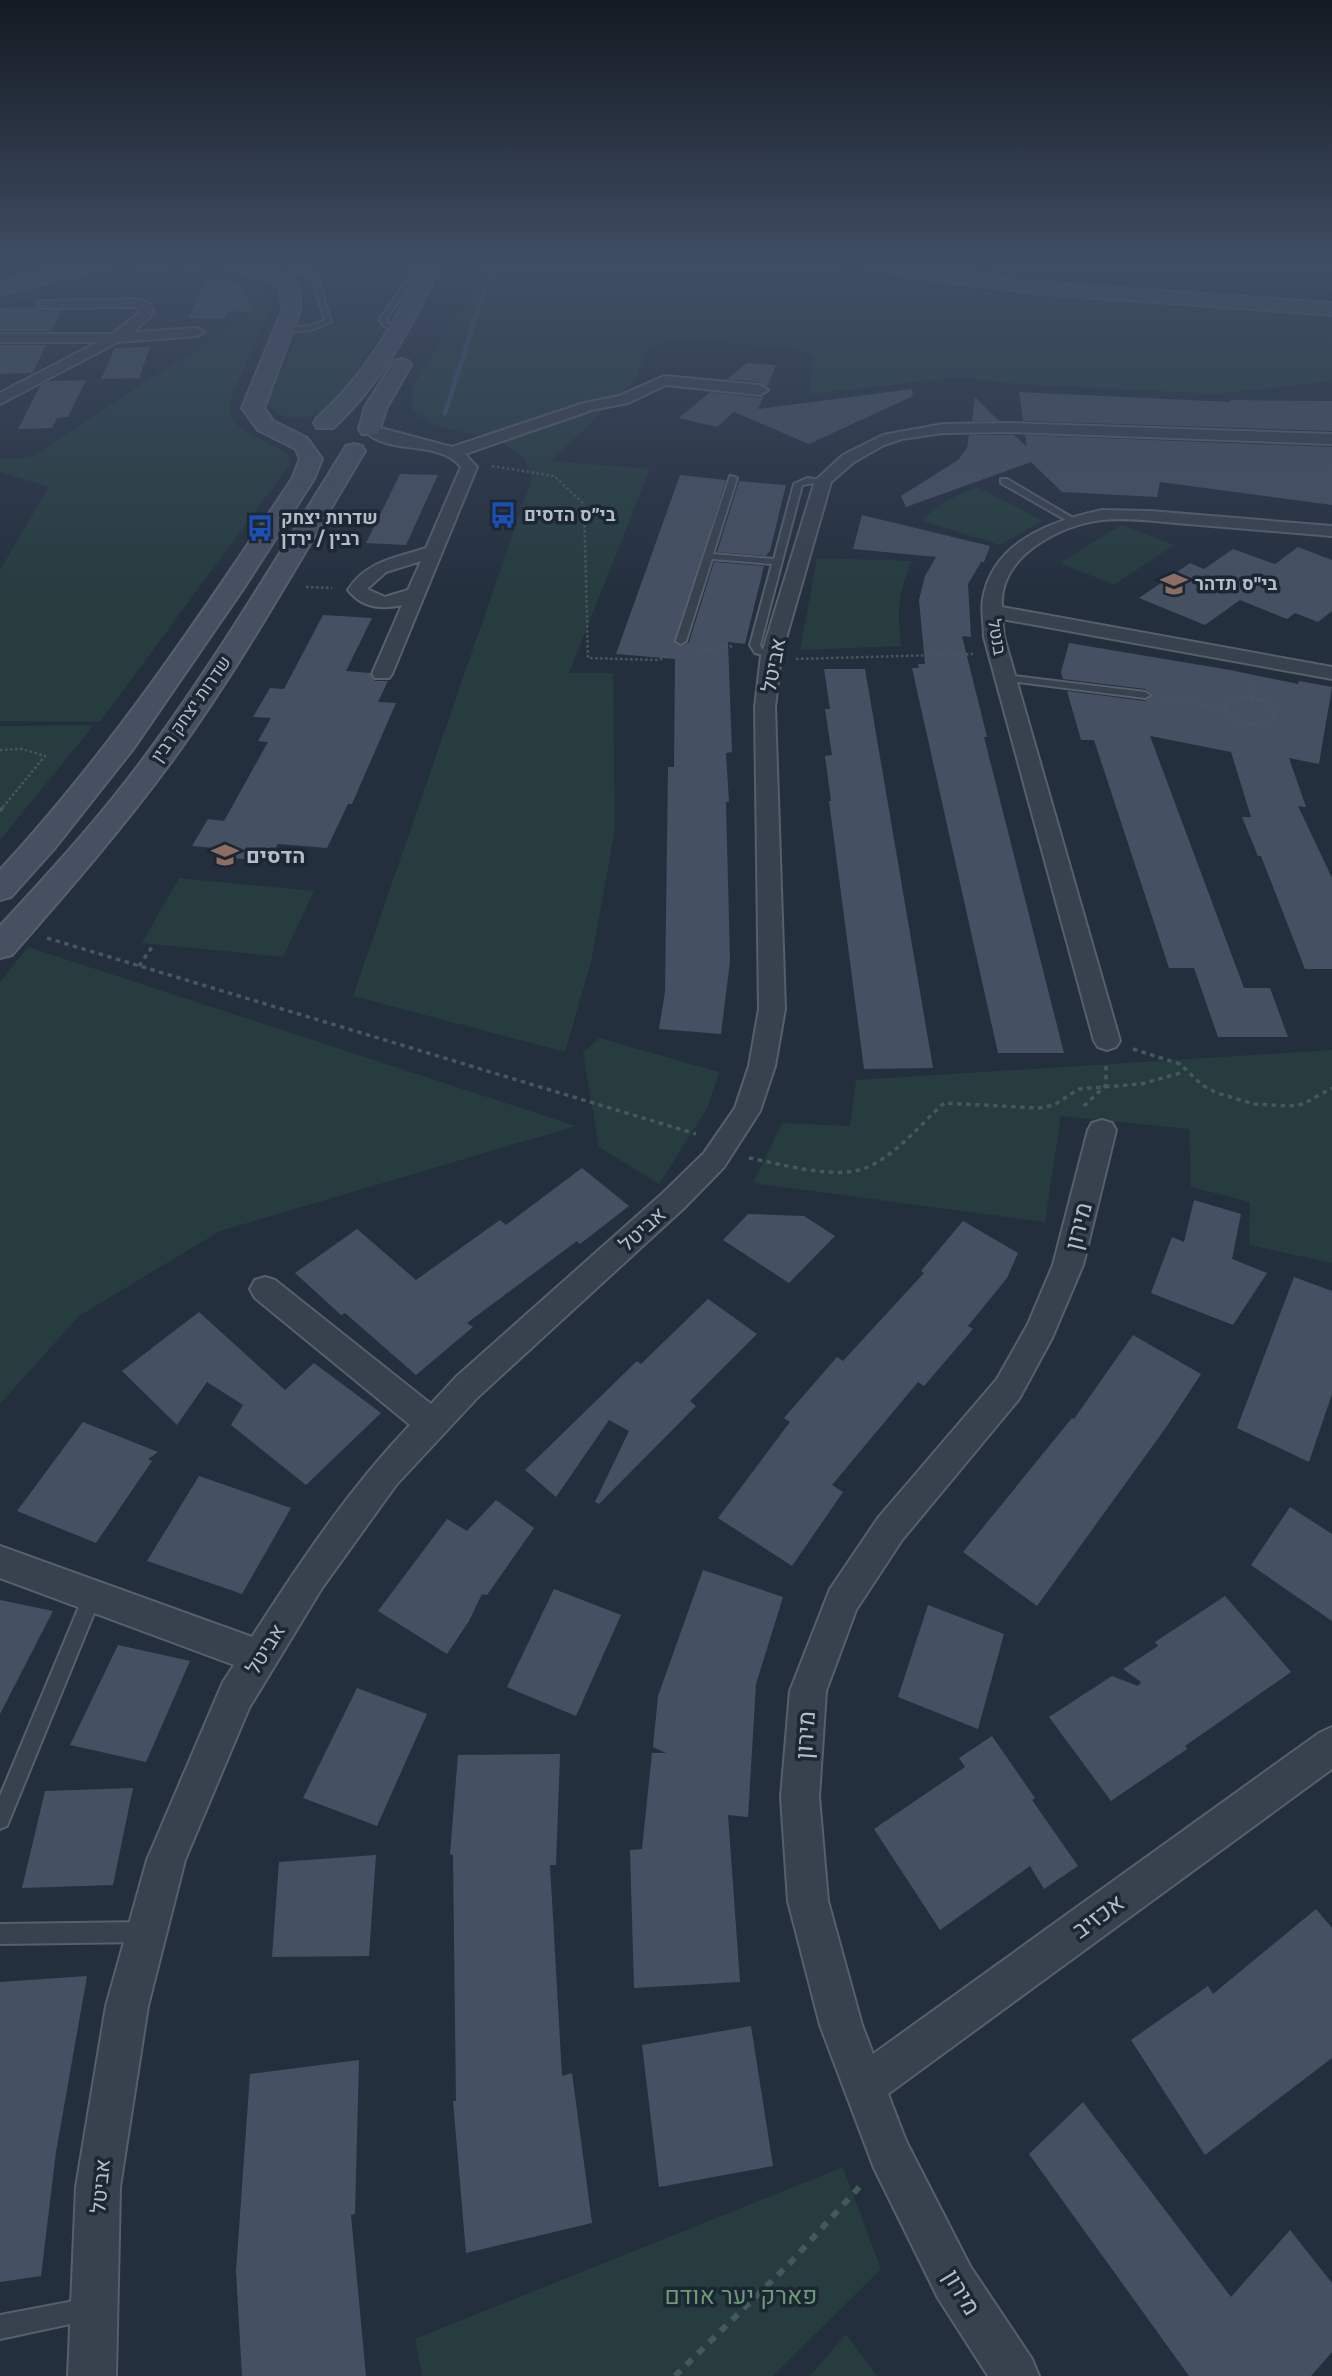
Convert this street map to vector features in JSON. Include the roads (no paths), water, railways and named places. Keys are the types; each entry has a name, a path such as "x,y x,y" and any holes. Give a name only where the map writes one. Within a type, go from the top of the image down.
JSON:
{"main road":[{"path":"253,408 280,424 344,421 365,440 322,454 302,447 270,428 254,414 253,408 266,375"},
{"path":"302,447 303,432 322,424 347,405 367,375"},
{"name":"שדרות יצחק רבין","path":"8,938 88,850 129,799 220,670 365,440 376,407 396,375"},
{"name":"שדרות יצחק רבין","path":"0,890 46,842 86,793 180,667 303,478 311,459 302,447"}],"street":[{"path":"0,399 46,375"},
{"path":"365,440 419,446 461,457 589,406 623,400 664,380 675,379 760,390"},
{"path":"823,481 833,470 869,446 899,435 933,430 973,427 1332,439"},
{"path":"382,674 468,476 461,457"},
{"name":"אביטל","path":"92,2376 98,2187 127,2006 166,1860 236,1695 310,1576 384,1475 467,1387 674,1200 722,1148 747,1111 762,1066 772,1009 765,707 767,656 823,481"},
{"name":"בנטל","path":"1107,1041 999,653 992,611 997,581 1007,563 1023,546 1049,531 1102,514 1332,531"},
{"path":"415,593 389,603 378,603 357,590 360,582 370,574 434,551"},
{"path":"992,611 1332,673"},
{"name":"מירון","path":"1015,2376 954,2282 889,2153 841,2025 807,1901 800,1797 808,1691 842,1601 890,1529 1008,1389 1041,1329 1068,1265 1092,1119"},
{"path":"265,1289 432,1424"},
{"path":"0,1562 260,1657"},
{"name":"אכזיב","path":"864,2085 1332,1746"}],"lane":[{"path":"681,641 733,478"},
{"path":"767,656 755,645 798,484 807,480 823,481"},
{"path":"1004,481 1074,521"},
{"path":"708,556 778,562"},
{"path":"1006,678 1145,695"},
{"path":"0,1819 92,1596"},
{"path":"0,1934 146,1932"},
{"path":"0,2327 94,2309"}],"waterway":[{"path":"445,413 457,375"}],"place":[{"name":"בי״ס הדסים","path":"503,515"},
{"name":"שדרות יצחק רבין / ירדן","path":"260,528"},
{"name":"בי\"ס תדהר","path":"1174,584"},
{"name":"הדסים","path":"225,855"}],"park label":[{"name":"פארק יער אודם","path":"741,2295"}]}
